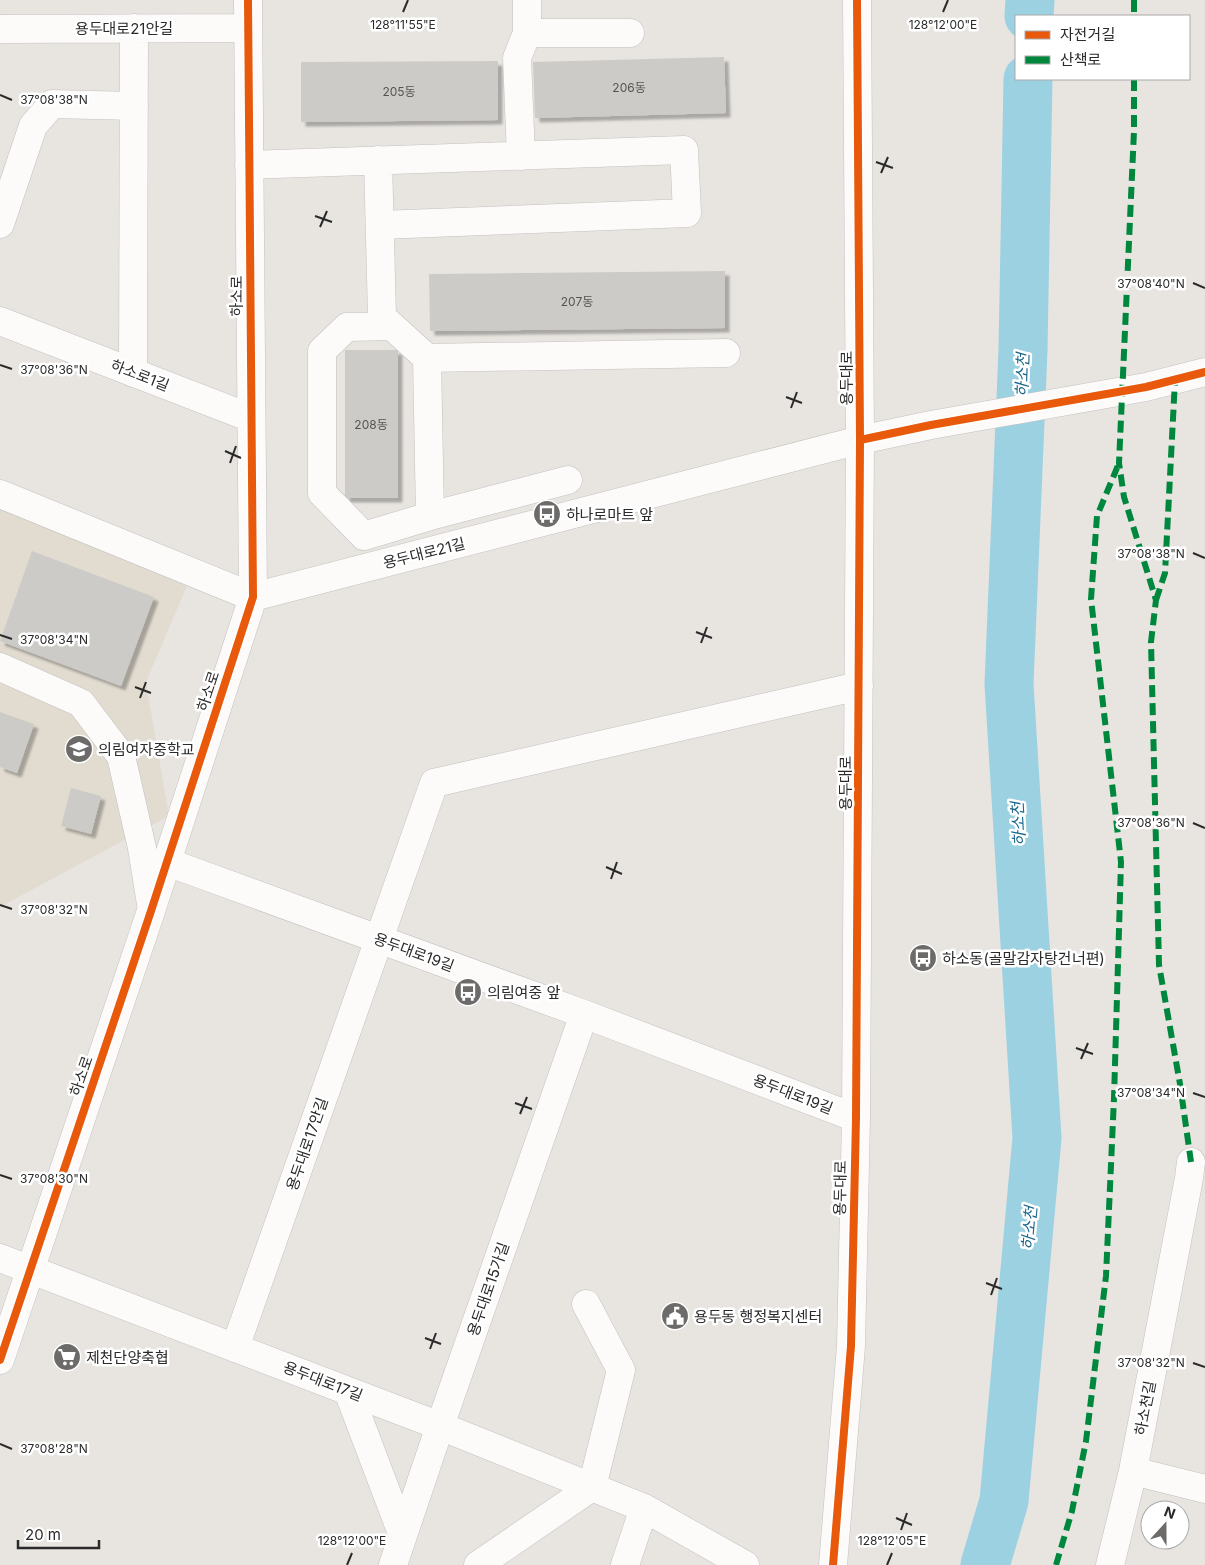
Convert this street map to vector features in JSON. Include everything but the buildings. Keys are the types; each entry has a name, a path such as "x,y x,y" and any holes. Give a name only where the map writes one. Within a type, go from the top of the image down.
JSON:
{"street":[{"name":"하소로","path":"0,1360 152,910 253,597 248,0"},
{"path":"521,156 517,58 527,33 527,0"},
{"name":"용두대로","path":"833,1565 850,1346 856,1118 860,440 857,0"},
{"path":"133,373 134,28"},
{"name":"용두대로21안길","path":"0,29 248,28"},
{"path":"527,33 630,33"},
{"path":"0,224 33,126 52,104 134,106"},
{"path":"249,165 684,150 687,213 380,225"},
{"path":"378,160 382,317 427,358 726,353"},
{"name":"하소로1길","path":"0,322 251,418"},
{"path":"392,326 347,327 322,351 322,493 364,536 430,516 568,480"},
{"path":"427,358 430,516"},
{"name":"용두대로21길","path":"253,597 860,440 931,425 1146,387 1205,372"},
{"path":"0,494 253,597"},
{"path":"0,668 81,703 121,756 142,848 152,910"},
{"name":"용두대로17안길","path":"235,1348 434,783 859,686"},
{"name":"용두대로19길","path":"167,862 584,1014 856,1118"},
{"name":"용두대로15가길","path":"393,1565 584,1014"},
{"name":"하소천길","path":"1110,1565 1133,1471 1189,1178 1198,1168"},
{"name":"용두대로17길","path":"0,1258 440,1426 644,1508 745,1565"},
{"path":"478,1565 592,1487 621,1370 586,1304"},
{"path":"348,1391 403,1536"},
{"path":"1133,1471 1205,1489"},
{"path":"625,1565 644,1508"}],"shaded area":[{"name":"의림여자중학교","path":"0,501 189,581 146,682 169,816 0,907"}],"waterway":[{"name":"하소천","path":"1029,15 1030,0"},
{"name":"하소천","path":"985,1565 1004,1501 1037,1138 1009,684 1023,350 1028,80"}],"marked path":[{"path":"1134,0 1134,15"},
{"path":"1134,80 1134,131 1119,463 1124,497 1156,600 1151,642 1159,965 1180,1084 1191,1162"},
{"path":"1156,600 1165,573 1175,380"},
{"path":"1056,1565 1072,1511 1086,1441 1106,1276 1114,1098 1121,862 1091,599 1097,516 1119,463"}],"cycle path":[{"path":"0,1360 151,911 253,597 248,0"},
{"path":"833,1565 851,1346 856,1118 860,440 857,0"},
{"path":"860,440 931,425 1146,387 1205,372"}],"place":[{"name":"하나로마트 앞","path":"547,514"},
{"name":"의림여자중학교","path":"79,749"},
{"name":"하소동(골말감자탕건너편)","path":"923,958"},
{"name":"의림여중 앞","path":"468,992"},
{"name":"용두동 행정복지센터","path":"675,1316"},
{"name":"제천단양축협","path":"67,1357"}]}
